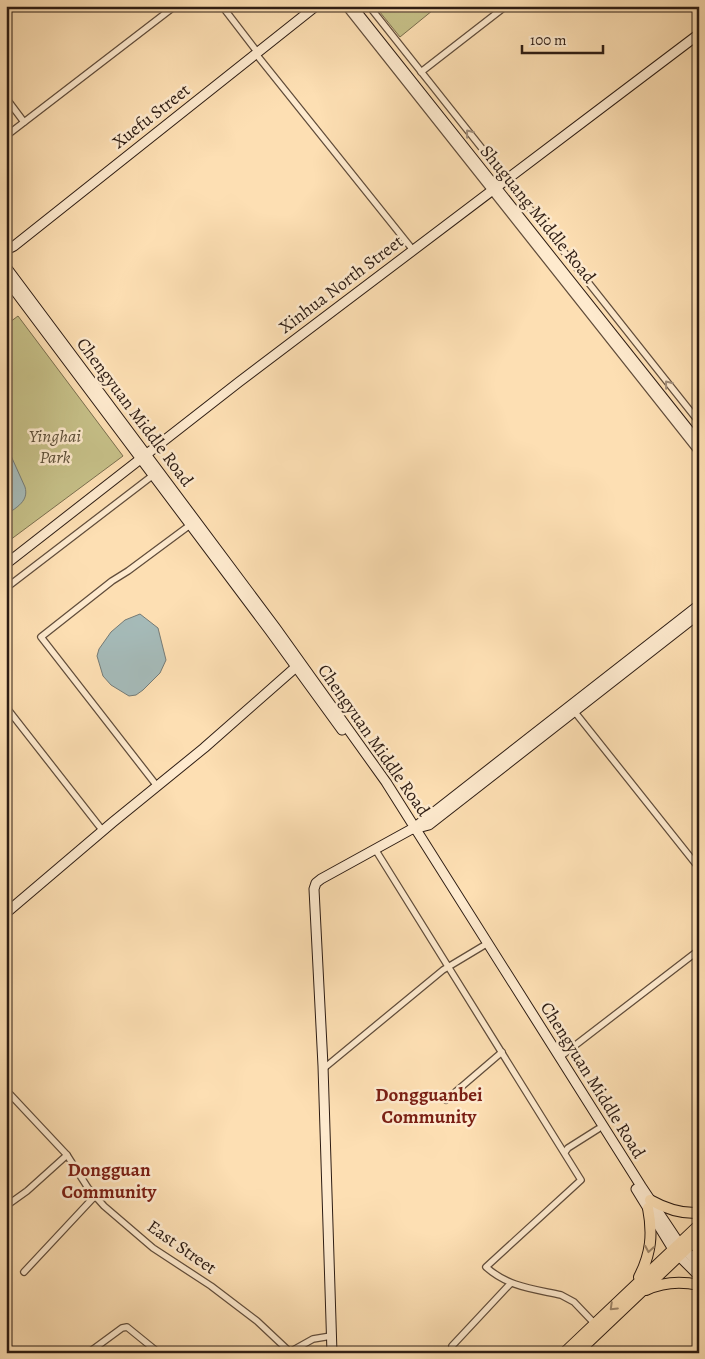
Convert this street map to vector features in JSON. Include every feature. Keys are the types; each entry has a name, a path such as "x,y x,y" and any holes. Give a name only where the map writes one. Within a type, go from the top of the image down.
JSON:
{"highway":[{"path":"637,1290 649,1255 652,1232 649,1204 670,1210 699,1213"},
{"path":"577,1353 637,1290 679,1250 699,1225"},
{"path":"679,1250 699,1237"},
{"path":"564,1353 595,1324 637,1290 666,1283 692,1283 699,1285"}],"main road":[{"name":"Xuefu Street","path":"256,51 309,6"},
{"name":"Xuefu Street","path":"6,249 256,51 316,6"},
{"name":"Shuguang Middle Road","path":"352,6 699,434"},
{"name":"Shuguang Middle Road","path":"359,6 699,443"},
{"name":"Xinhua North Street","path":"6,564 242,387 699,34"},
{"name":"Xinhua North Street","path":"6,572 145,459 413,250 699,41"},
{"name":"Chengyuan Middle Road","path":"6,267 145,459 152,476 296,667 412,829 560,1057 649,1204"},
{"name":"Chengyuan Middle Road","path":"6,279 145,459 386,782 412,829 483,946 598,1129 679,1250"},
{"path":"332,1353 323,1070 314,889 316,883 412,829 699,606"},
{"path":"412,829 429,825 699,614"},
{"path":"6,913 204,748 296,667"},
{"path":"679,1250 699,1265"},
{"path":"679,1250 699,1276"}],"street":[{"path":"6,136 175,6"},
{"path":"222,6 413,250"},
{"path":"345,6 699,422"},
{"path":"369,6 421,72 500,188 699,453"},
{"path":"421,72 506,6"},
{"path":"6,98 24,122"},
{"path":"6,588 152,476"},
{"path":"157,786 42,636 112,581 190,525"},
{"path":"6,707 103,831"},
{"path":"574,711 699,868"},
{"path":"375,849 581,1180 486,1267 496,1276 510,1284 562,1295 574,1302 595,1324"},
{"path":"323,1070 448,967 483,946"},
{"path":"560,1057 699,950"},
{"path":"446,1100 502,1052"},
{"name":"East Street","path":"8,1094 67,1155 95,1196 153,1248 239,1306 289,1352"},
{"path":"565,1152 568,1148 598,1129"},
{"path":"6,1206 27,1191 67,1155"},
{"path":"24,1272 95,1196"},
{"path":"452,1346 510,1284"},
{"path":"88,1353 127,1326 159,1353"},
{"path":"289,1352 314,1339 331,1336"}],"green space":[{"path":"375,6 438,6 400,37"},
{"name":"Yinghai Park","path":"18,316 123,456 6,543 6,325"}],"shaded area":[{"path":"6,442 26,492 24,500 6,515"},
{"path":"140,614 158,628 166,660 160,673 143,690 136,695 129,696 111,685 103,676 97,656 99,649 111,632 125,620"}],"district":[{"name":"Dongguanbei Community","path":"429,1105"},
{"name":"Dongguan Community","path":"109,1180"}]}
